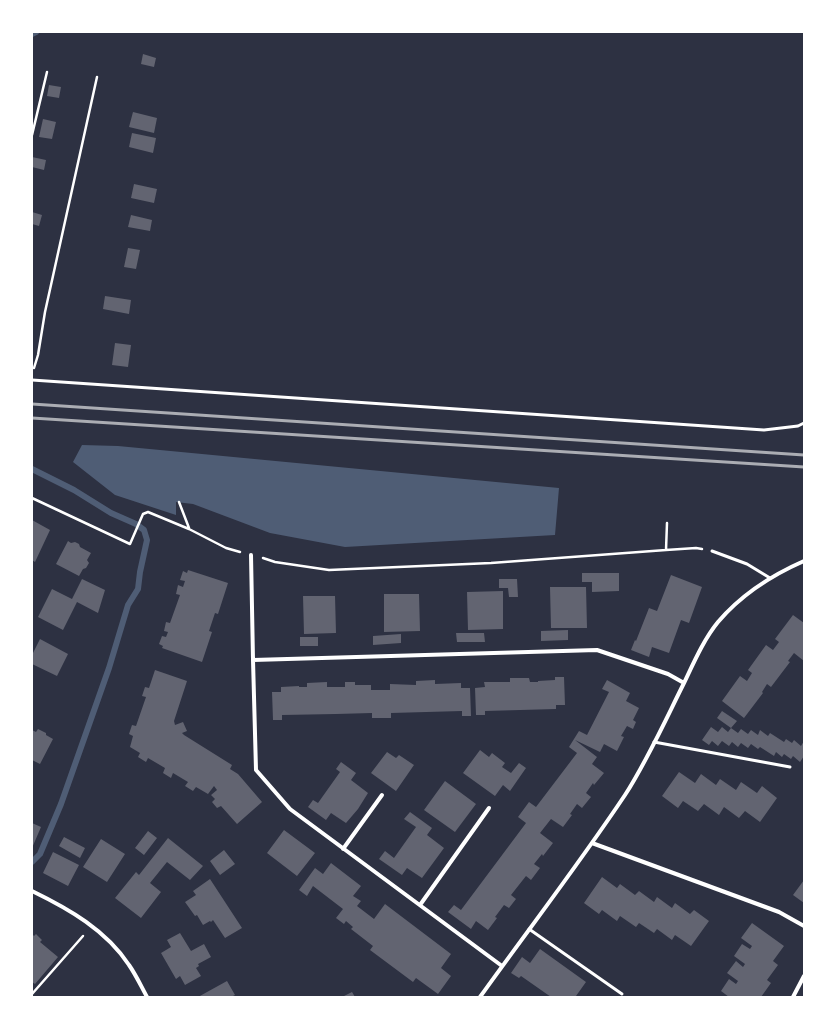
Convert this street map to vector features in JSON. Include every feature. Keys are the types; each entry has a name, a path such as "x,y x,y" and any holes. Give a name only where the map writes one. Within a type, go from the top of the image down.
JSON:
{"street":[{"path":"251,555 256,770 290,809 502,966"},
{"path":"480,997 626,794 699,653 718,623 735,605 770,578 804,561"},
{"path":"253,660 597,650 668,674 684,683"},
{"path":"344,849 382,795"},
{"path":"420,905 489,808"},
{"path":"592,843 779,912 804,926"},
{"path":"32,891 62,906 92,925 107,938 129,964 147,997"},
{"path":"793,997 804,976"}],"lane":[{"path":"32,380 764,430 798,426 804,422"},
{"path":"712,551 747,564 770,578"},
{"path":"654,742 790,768"},
{"path":"529,929 622,994"}],"path":[{"path":"32,135 47,72"},
{"path":"34,369 38,355 45,312 97,78"},
{"path":"32,498 130,544 143,514 148,512 189,529 226,548 275,562 329,570 491,563 696,548 712,551"},
{"path":"179,502 189,529"},
{"path":"666,550 667,523"},
{"path":"32,994 92,925"}],"water":[{"path":"82,445 118,446 559,488 555,535 345,547 270,533 193,504 176,502 176,515 115,495 73,462"}],"building":[{"path":"143,54 156,58 154,67 141,64"},
{"path":"49,85 61,87 59,98 47,96"},
{"path":"133,112 157,118 154,133 129,127"},
{"path":"43,119 56,122 52,139 39,137"},
{"path":"132,133 156,138 153,153 129,147"},
{"path":"32,157 46,160 44,170 32,167"},
{"path":"134,184 157,189 154,203 131,198"},
{"path":"32,212 42,215 39,226 32,224"},
{"path":"131,215 152,220 150,231 128,227"},
{"path":"128,248 140,250 136,269 124,267"},
{"path":"105,296 131,300 129,314 103,309"},
{"path":"115,343 131,345 128,367 112,365"},
{"path":"32,520 50,530 35,562 32,560"},
{"path":"68,541 79,544 80,547 91,553 87,560 89,563 79,576 56,564"},
{"path":"188,570 228,583 218,614 215,613 209,631 212,632 202,662 162,648 163,646 159,644 162,636 166,637 168,632 164,631 166,622 170,623 180,595 176,594 178,585 183,587 185,581 180,580 183,571 187,573"},
{"path":"582,573 619,573 619,591 592,592 592,582 582,582"},
{"path":"671,575 702,587 689,623 681,620 669,653 652,647 649,657 631,650 649,608 657,611"},
{"path":"82,579 105,590 98,613 77,602 63,630 38,617 52,589 72,599"},
{"path":"499,579 517,579 518,597 509,597 508,588 499,588"},
{"path":"550,587 586,587 587,628 551,628"},
{"path":"503,591 503,629 468,630 467,592"},
{"path":"384,594 419,594 420,631 384,632"},
{"path":"303,596 335,596 336,633 304,634"},
{"path":"793,615 804,623 804,661 794,653 788,661 790,662 771,687 767,684 762,692 763,693 744,718 722,701 740,676 747,681 752,673 748,670 766,645 773,650 779,642 775,639"},
{"path":"568,630 568,640 541,641 541,631"},
{"path":"456,633 484,633 485,642 457,642"},
{"path":"401,634 401,643 373,645 373,636"},
{"path":"300,637 318,637 318,646 300,646"},
{"path":"40,639 68,654 57,676 32,664 32,655"},
{"path":"155,670 187,681 174,721 175,725 183,722 187,731 182,733 184,735 232,765 230,769 238,774 262,802 237,824 221,806 217,808 212,802 215,799 211,795 217,790 214,786 208,794 196,787 193,791 185,786 188,782 173,773 171,778 163,773 165,768 148,758 146,762 138,757 140,753 130,747 133,736 129,734 132,725 136,726 146,697 142,696 145,687 149,688"},
{"path":"555,677 564,677 565,705 556,705 556,709 485,711 485,715 476,715 475,688 485,687 484,682 510,682 510,678 529,678 530,682 538,682 555,680"},
{"path":"435,680 435,684 461,683 461,688 470,688 471,716 462,716 462,711 391,713 391,718 372,718 372,713 282,715 282,720 273,720 272,692 281,692 281,687 307,687 307,683 327,682 327,687 345,687 345,682 355,682 355,685 371,685 371,690 390,690 390,684 416,685 416,681"},
{"path":"607,680 630,693 626,701 639,708 633,720 636,722 633,729 627,726 621,736 624,737 617,751 604,744 600,752 575,740 597,757 592,764 604,773 594,785 593,783 586,793 591,797 582,808 577,804 570,814 572,815 563,827 551,819 540,833 553,843 543,856 542,854 534,864 540,868 531,880 526,876 511,895 516,899 509,908 504,905 488,930 476,921 471,929 448,912 454,905 461,910 526,823 518,817 529,802 536,807 577,753 569,747 579,731 587,735 609,692 602,689"},
{"path":"722,711 737,721 731,728 717,718"},
{"path":"711,727 718,732 722,727 728,732 731,728 738,733 741,729 748,734 751,730 758,735 760,730 768,736 770,733 784,742 786,739 792,743 794,740 801,746 804,741 804,756 800,762 793,756 791,759 784,754 782,757 776,752 774,756 760,747 758,749 751,744 748,748 741,743 738,747 732,742 729,746 722,741 718,746 712,741 709,745 702,740"},
{"path":"38,729 53,739 40,764 32,760 32,730 36,732"},
{"path":"480,750 489,757 492,753 505,763 502,767 511,773 519,763 526,768 510,791 503,785 495,796 463,773"},
{"path":"387,752 396,758 399,755 414,765 396,791 371,773"},
{"path":"341,762 356,773 351,780 368,793 358,809 346,823 331,813 326,820 308,807 313,800 318,803 340,772 336,769"},
{"path":"679,772 695,783 701,774 716,785 720,779 736,790 741,782 757,793 762,786 777,798 760,822 745,811 739,818 724,807 719,815 704,804 698,811 683,801 678,808 662,796"},
{"path":"445,781 476,804 455,832 424,810"},
{"path":"410,812 432,828 427,835 444,848 422,878 407,868 402,875 379,859 385,851 394,858 416,827 404,819"},
{"path":"32,823 41,827 32,848"},
{"path":"284,830 315,853 297,876 267,853"},
{"path":"148,831 157,838 144,855 135,848"},
{"path":"64,837 85,848 80,858 59,846"},
{"path":"168,838 203,866 190,880 167,862 150,883 161,892 141,918 115,898 136,872 139,875"},
{"path":"101,839 125,854 107,882 83,867"},
{"path":"224,850 235,864 220,875 210,861"},
{"path":"53,852 79,865 68,886 43,873"},
{"path":"331,863 361,886 353,896 361,901 357,906 374,919 385,904 451,954 441,968 451,976 438,994 416,978 413,982 370,950 373,946 351,929 353,927 346,921 344,924 336,918 343,909 313,886 307,896 299,890 315,868 323,874"},
{"path":"602,877 617,888 620,884 635,895 639,891 654,902 657,897 672,908 675,903 690,914 694,910 709,921 691,946 675,935 672,940 657,929 654,933 639,923 636,927 620,916 617,921 602,910 599,914 584,903"},
{"path":"210,879 242,928 225,938 213,920 203,925 197,915 195,916 185,902 196,895 193,891"},
{"path":"804,880 804,903 793,895"},
{"path":"752,923 784,946 773,961 778,965 767,980 771,983 761,997 729,997 721,991 729,979 736,984 738,981 727,973 736,961 743,967 745,964 734,956 742,944 750,949 752,946 741,938"},
{"path":"180,933 191,951 204,944 211,957 198,964 199,966 196,968 201,976 185,985 180,976 176,979 161,953 171,947 167,940"},
{"path":"32,934 34,936 36,934 42,940 40,942 58,957 35,984 32,982"},
{"path":"540,949 586,982 576,996 577,997 551,997 521,976 519,978 511,973 522,957 530,963"},
{"path":"227,981 235,995 231,997 198,997"},
{"path":"352,992 355,997 342,997"}],"waterway":[{"path":"32,34 36,32"},
{"path":"32,469 74,490 111,513 136,524 144,530 147,540 138,589 128,605 109,668 61,804 40,854 32,862"}],"railway":[{"path":"32,404 804,455"},
{"path":"32,418 804,467"}]}
